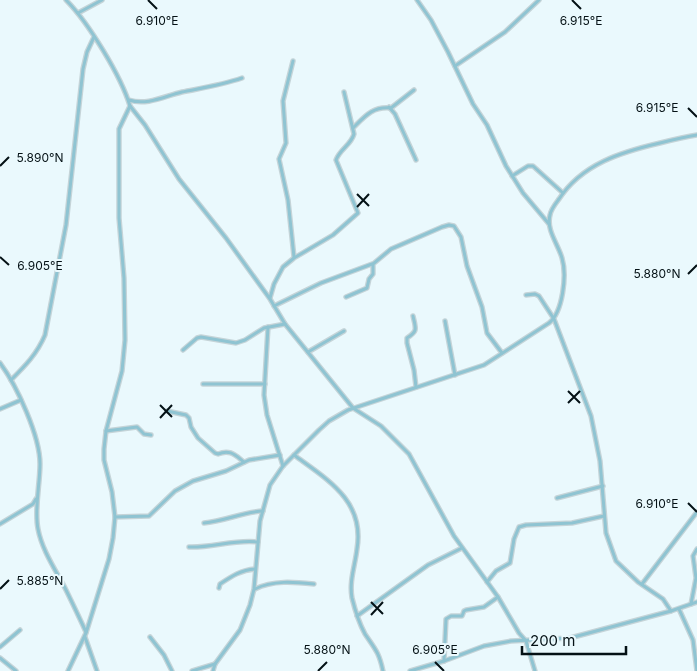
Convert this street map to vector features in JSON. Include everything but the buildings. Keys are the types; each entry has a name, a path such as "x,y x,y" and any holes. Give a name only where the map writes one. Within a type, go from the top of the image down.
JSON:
{"street":[{"path":"66,0 78,13 94,37 110,64 130,106 145,125 179,179 226,238 270,299 285,324 353,408 381,426 409,454 454,536 498,597 519,633 526,641 535,671"},
{"path":"70,0 74,8"},
{"path":"78,13 102,0"},
{"path":"213,671 215,664 240,630 254,589 263,511 270,485 283,466 329,421 353,408 484,365 554,319 561,302 564,273 562,259 549,225 527,199 512,176 430,19 417,0"},
{"path":"455,66 505,32 539,0"},
{"path":"11,380 30,362 39,349 45,335 66,225 83,70 87,52 94,37"},
{"path":"292,61 283,102 286,143 279,158 288,200 294,258"},
{"path":"128,100 134,102 159,100 172,95 242,78"},
{"path":"353,128 368,112 389,107 414,90"},
{"path":"270,299 279,274 294,258 333,234 357,215 358,210 348,192 336,160 337,156 352,140 354,134 344,92"},
{"path":"68,671 85,635 110,559 115,517 112,492 104,460 106,431 122,371 125,340 124,278 119,218 119,129 130,106"},
{"path":"389,107 395,114 416,160"},
{"path":"549,225 550,215 563,193 586,172 624,152 697,135"},
{"path":"512,176 528,166 533,166 563,193"},
{"path":"274,306 321,282 373,264 383,254 404,242 442,227 454,226 461,236 467,266 482,306 487,333 502,353"},
{"path":"346,297 367,288 369,279 373,274 373,264"},
{"path":"526,295 535,294 539,296 554,319 593,423 603,486 606,533 616,561 642,584 663,598 671,611"},
{"path":"413,316 416,330 415,333 407,338 407,343 413,361 416,387"},
{"path":"445,321 455,375"},
{"path":"184,350 201,337 236,343 268,327 285,324"},
{"path":"268,327 264,384 267,415 283,466"},
{"path":"308,352 344,331"},
{"path":"0,363 17,389 37,441 39,450 38,528 44,548 85,635 97,671"},
{"path":"203,384 264,384"},
{"path":"0,409 21,400"},
{"path":"167,411 186,415 198,438 218,454 232,452 245,462"},
{"path":"106,431 137,427 144,434 151,435"},
{"path":"115,517 149,516 175,491 193,481 261,457 280,455"},
{"path":"294,455 326,478 345,496 353,509 360,536 351,580 352,596 357,616 365,634 378,652 383,671"},
{"path":"557,498 603,486"},
{"path":"0,524 33,504 37,498"},
{"path":"204,523 222,521 243,514 263,511"},
{"path":"642,584 697,512"},
{"path":"487,582 496,571 508,566 510,563 514,539 519,528 572,523 604,516"},
{"path":"189,547 200,548 242,541 258,542"},
{"path":"357,616 428,565 462,548"},
{"path":"691,604 696,578 693,556 697,549"},
{"path":"219,588 220,584 236,573 255,569"},
{"path":"254,589 264,584 281,582 314,584"},
{"path":"444,661 446,619 450,616 462,616 466,610 484,607 498,597"},
{"path":"410,671 484,646 570,638 679,609 697,602"},
{"path":"679,609 693,640 697,671"},
{"path":"0,647 20,630"},
{"path":"150,637 164,655 172,671"},
{"path":"0,658 16,671"},
{"path":"192,671 215,664"}]}
